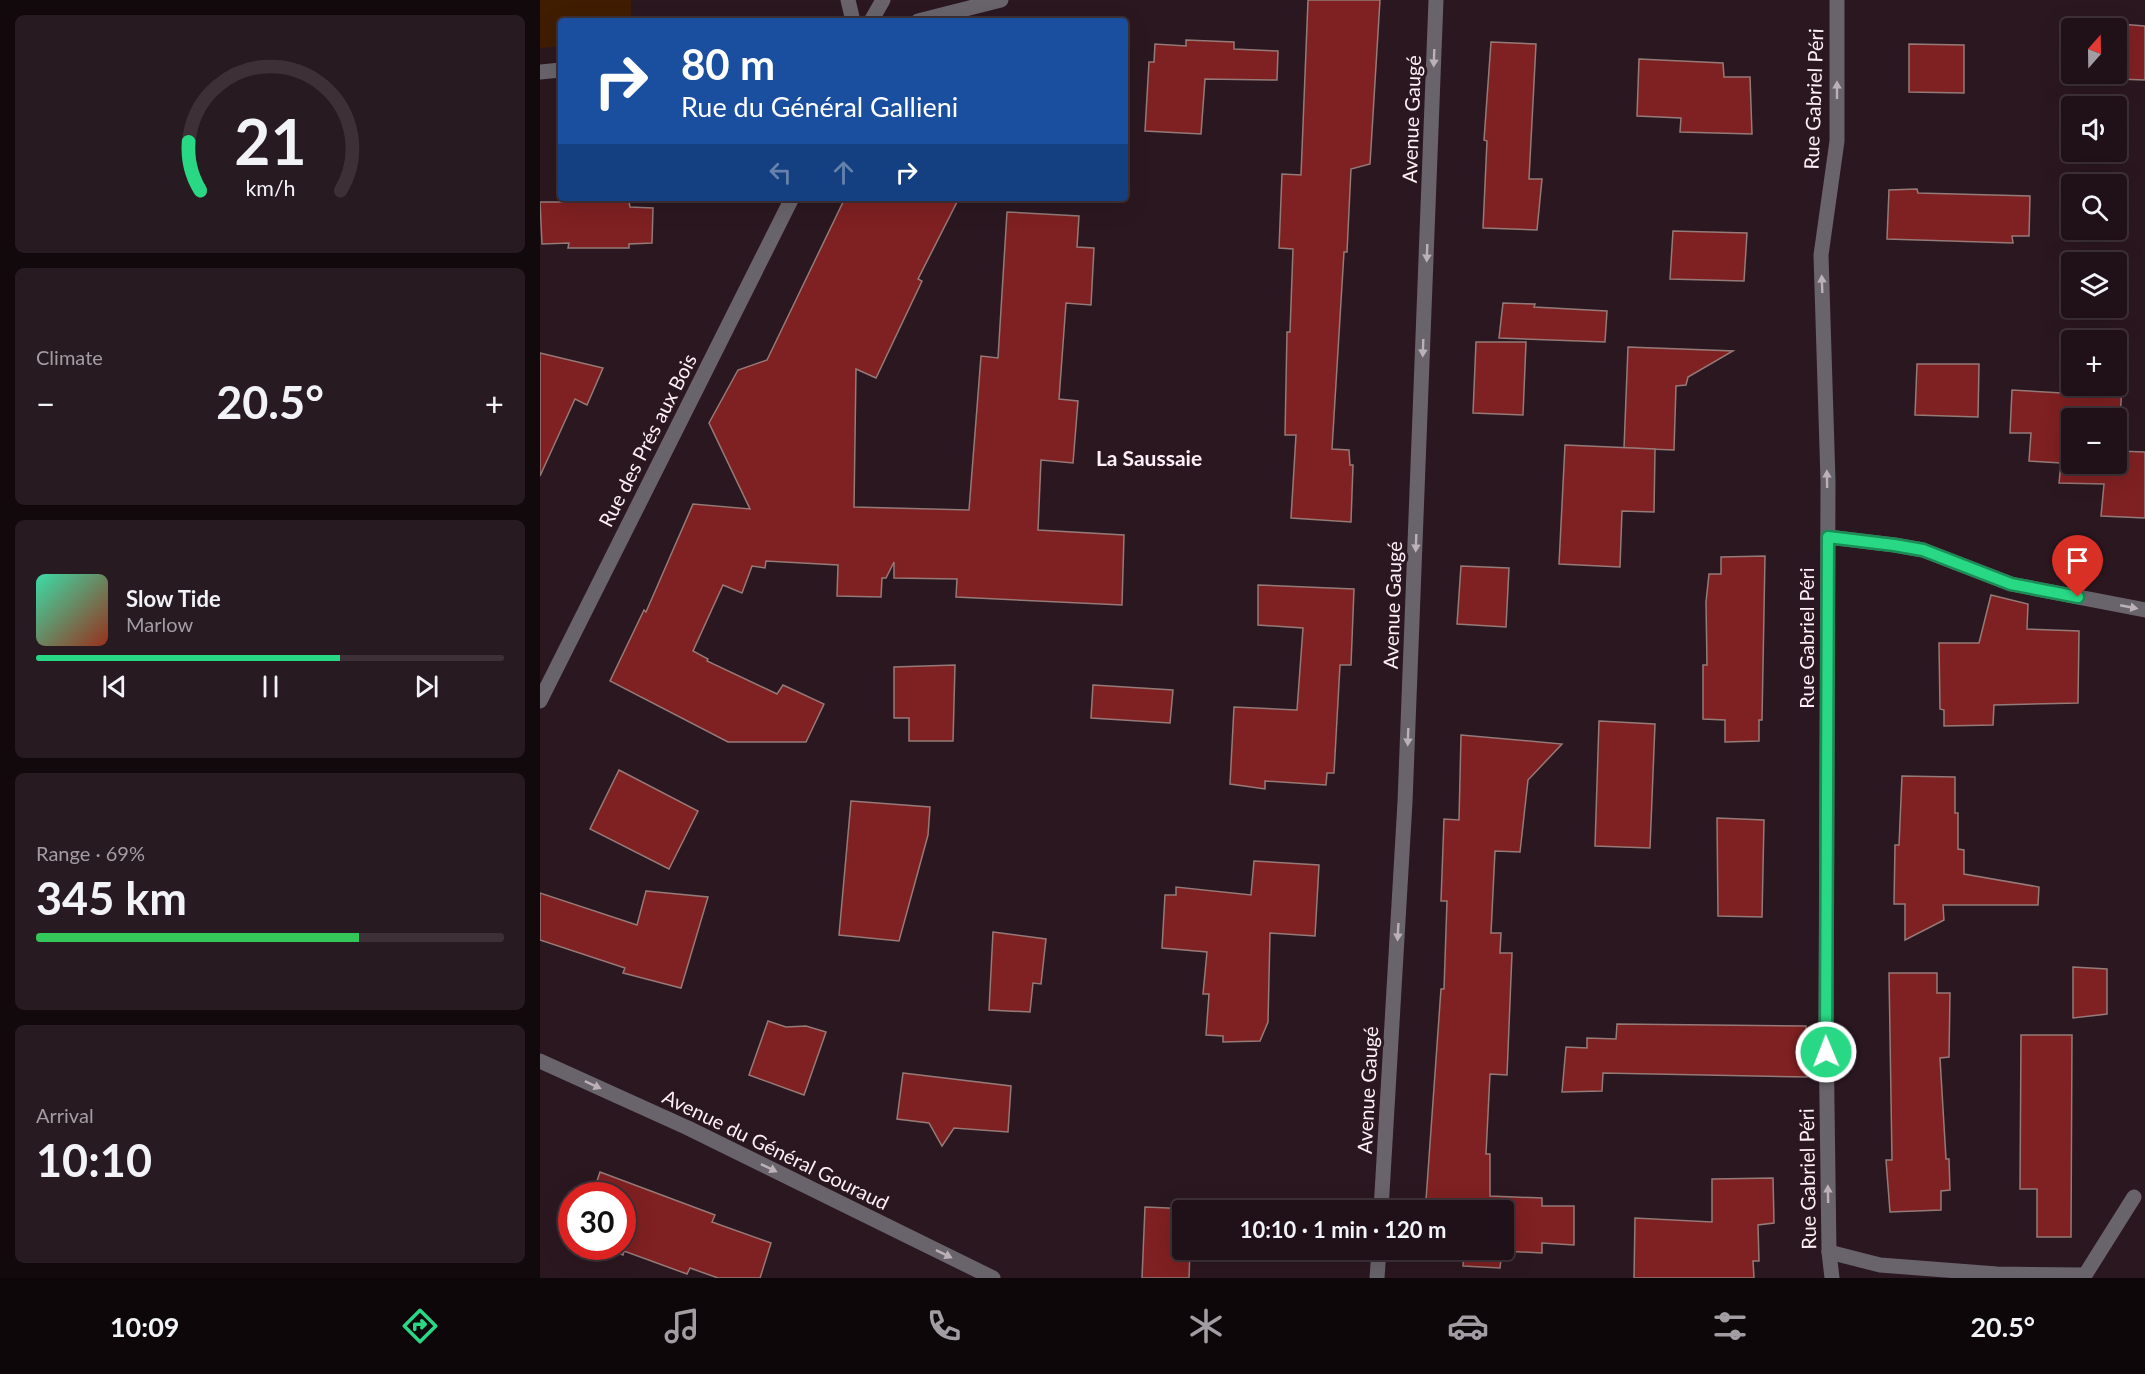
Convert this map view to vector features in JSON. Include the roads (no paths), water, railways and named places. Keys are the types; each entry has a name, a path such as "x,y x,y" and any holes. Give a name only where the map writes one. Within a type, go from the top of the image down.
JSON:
{"street":[{"path":"848,0 852,18"},
{"path":"873,18 882,0"},
{"path":"930,18 1001,0"},
{"name":"Avenue Gaugé","path":"1382,1200 1405,802 1436,0"},
{"name":"Rue Gabriel Péri","path":"1832,1278 1829,1252 1826,1030 1828,537 1821,255 1837,141 1837,0"},
{"path":"540,72 558,70"},
{"name":"Rue des Prés aux Bois","path":"540,701 790,201"},
{"path":"1828,537 1923,550 2011,584 2145,610"},
{"name":"Avenue du Général Gouraud","path":"540,1060 688,1128 993,1278"},
{"path":"1829,1252 1880,1265 1997,1274 2085,1275 2134,1197"},
{"path":"1377,1278 1378,1260"}],"district":[{"name":"La Saussaie","path":"1149,457"}]}
